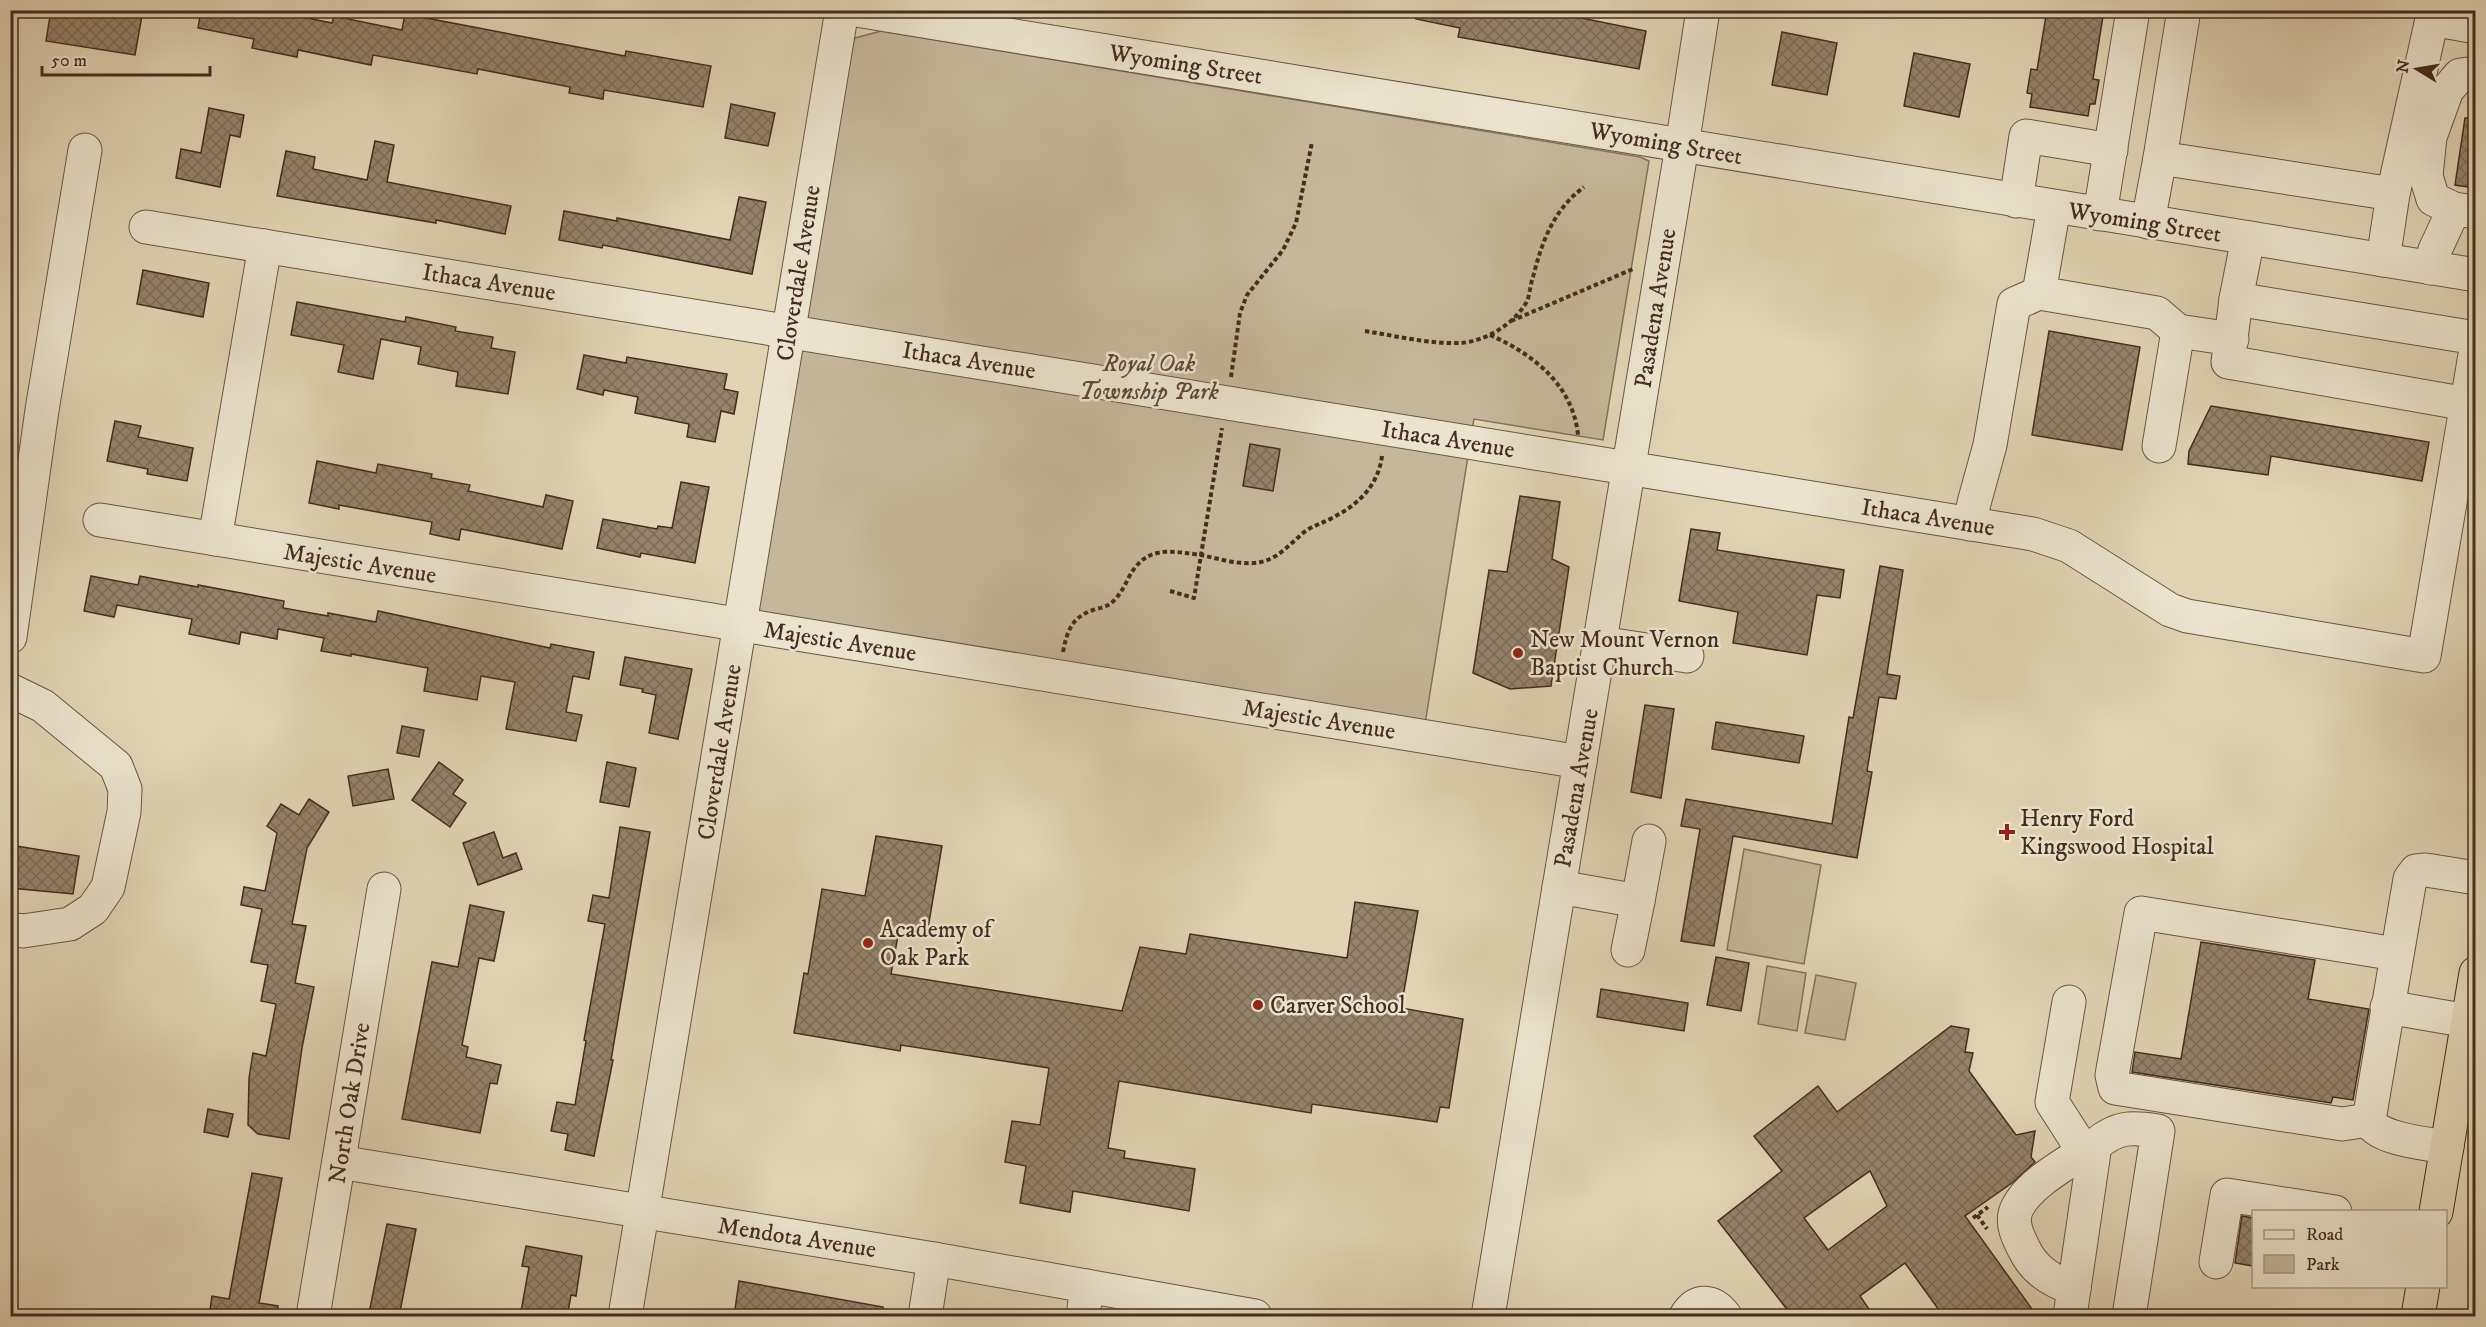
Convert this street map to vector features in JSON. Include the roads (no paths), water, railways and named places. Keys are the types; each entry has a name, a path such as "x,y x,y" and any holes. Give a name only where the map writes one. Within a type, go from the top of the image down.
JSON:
{"highway":[{"path":"2436,1210 2446,1147 2472,1019 2475,973"},
{"path":"2418,1317 2423,1288"}],"street":[{"name":"Cloverdale Avenue","path":"625,1317 842,10"},
{"name":"Wyoming Street","path":"856,10 2475,275"},
{"name":"Pasadena Avenue","path":"1488,1317 1703,10"},
{"path":"2100,214 2133,10"},
{"path":"2148,222 2184,10"},
{"path":"2383,260 2393,194 2428,14 2475,27"},
{"path":"2430,268 2435,250 2465,211 2433,199 2426,176 2430,137 2447,90 2460,75 2475,74"},
{"path":"2016,201 2026,136 2111,150"},
{"path":"10,638 42,410 86,150"},
{"path":"2160,158 2393,194"},
{"path":"2039,293 2054,207"},
{"name":"Ithaca Avenue","path":"146,227 2033,534 2061,542 2170,610 2187,616 2424,656 2475,349"},
{"path":"2248,238 2236,299 2228,362 2466,404"},
{"path":"216,539 265,246"},
{"path":"1970,524 1990,445 2014,304 2039,293 2157,313 2178,331 2232,339"},
{"path":"2236,299 2475,338"},
{"path":"2159,446 2178,331"},
{"name":"Majestic Avenue","path":"100,520 1580,762"},
{"path":"1600,643 1687,656"},
{"path":"10,690 43,706 116,766 125,789 124,812 108,887 93,909 70,924 23,931 10,929"},
{"path":"1628,951 1649,841"},
{"path":"2446,1147 2376,1131 2371,1127 2369,1120 2407,887 2416,871 2426,870 2475,878"},
{"path":"1559,887 1638,901"},
{"name":"North Oak Drive","path":"314,1317 384,889"},
{"path":"2369,1120 2342,1124 2115,1088 2112,1075 2141,913 2396,954"},
{"path":"2069,1002 2052,1102 2090,1148 2072,1302"},
{"path":"2387,1007 2472,1019"},
{"path":"2072,1302 2055,1282 2030,1261 2016,1232 2015,1215 2024,1196 2109,1133 2135,1128 2158,1131 2129,1317"},
{"name":"Mendota Avenue","path":"339,1162 934,1259 1085,1301 1254,1317"},
{"path":"2216,1262 2227,1195 2322,1210"},
{"path":"925,1317 934,1259"},
{"path":"1686,1317 1692,1308 1700,1303 1709,1303 1715,1305 1725,1317"}],"place":[{"name":"New Mount Vernon Baptist Church","path":"1518,653"},
{"name":"Henry Ford Kingswood Hospital","path":"2007,832"},
{"name":"Academy of Oak Park","path":"868,943"},
{"name":"Carver School","path":"1258,1005"}],"park label":[{"name":"Royal Oak Township Park","path":"1149,377"}]}
